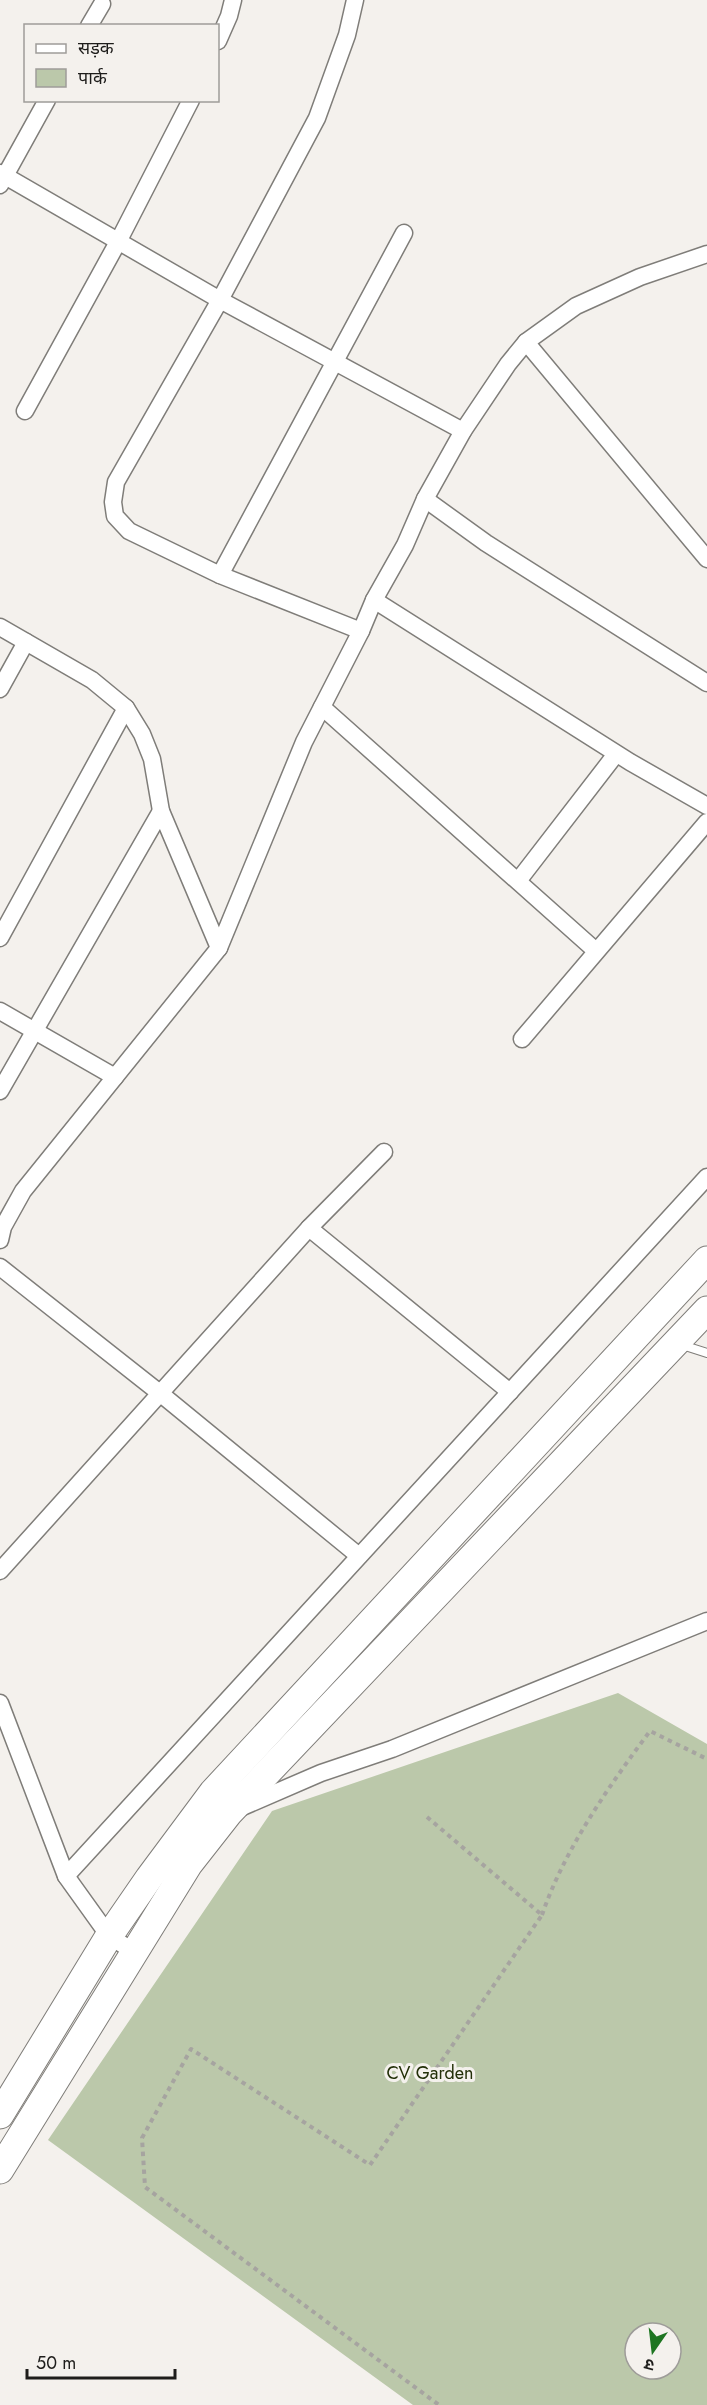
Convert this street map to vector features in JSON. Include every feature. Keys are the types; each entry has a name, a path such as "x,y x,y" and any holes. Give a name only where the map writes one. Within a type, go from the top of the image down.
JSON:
{"main road":[{"path":"0,2115 110,1936 213,1792 707,1260"},
{"path":"0,2170 133,1951 189,1864 230,1813 707,1310"}],"street":[{"path":"219,38 233,0"},
{"path":"355,0 346,35 317,118 220,300 116,482 113,502 114,516 129,531 220,575 361,631"},
{"path":"91,24 102,4"},
{"path":"46,102 2,178 119,240 220,300 464,431"},
{"path":"25,411 119,240 190,102"},
{"path":"220,575 404,233"},
{"path":"0,1240 3,1227 23,1191 219,948 304,742 361,631 374,600 405,545 425,499 464,431 508,364 526,342 576,306 640,277 707,254"},
{"path":"526,342 707,559"},
{"path":"425,499 486,543 707,683"},
{"path":"374,600 616,754 707,806"},
{"path":"0,627 92,680 126,708 142,734 152,759 160,811 219,948"},
{"path":"0,689 26,642"},
{"path":"322,707 596,951"},
{"path":"0,938 126,708"},
{"path":"518,881 616,754"},
{"path":"0,1092 33,1030 160,811"},
{"path":"522,1039 707,822"},
{"path":"0,1011 115,1077"},
{"path":"0,1571 309,1228 384,1152"},
{"path":"66,1876 707,1177"},
{"path":"309,1228 510,1392"},
{"path":"0,1267 161,1394 359,1556"},
{"path":"230,1813 321,1773 392,1749 707,1621"},
{"path":"0,1703 66,1876 110,1936 133,1951"}],"lane":[{"path":"677,1343 707,1353"}],"path":[{"path":"439,2405 145,2187 142,2138 191,2049 369,2165 542,1915 553,1881 609,1786 650,1731 707,1759"},
{"path":"427,1816 542,1915"}],"green space":[{"name":"CV Garden","path":"618,1693 707,1744 707,2405 413,2405 48,2140 272,1811"}]}
